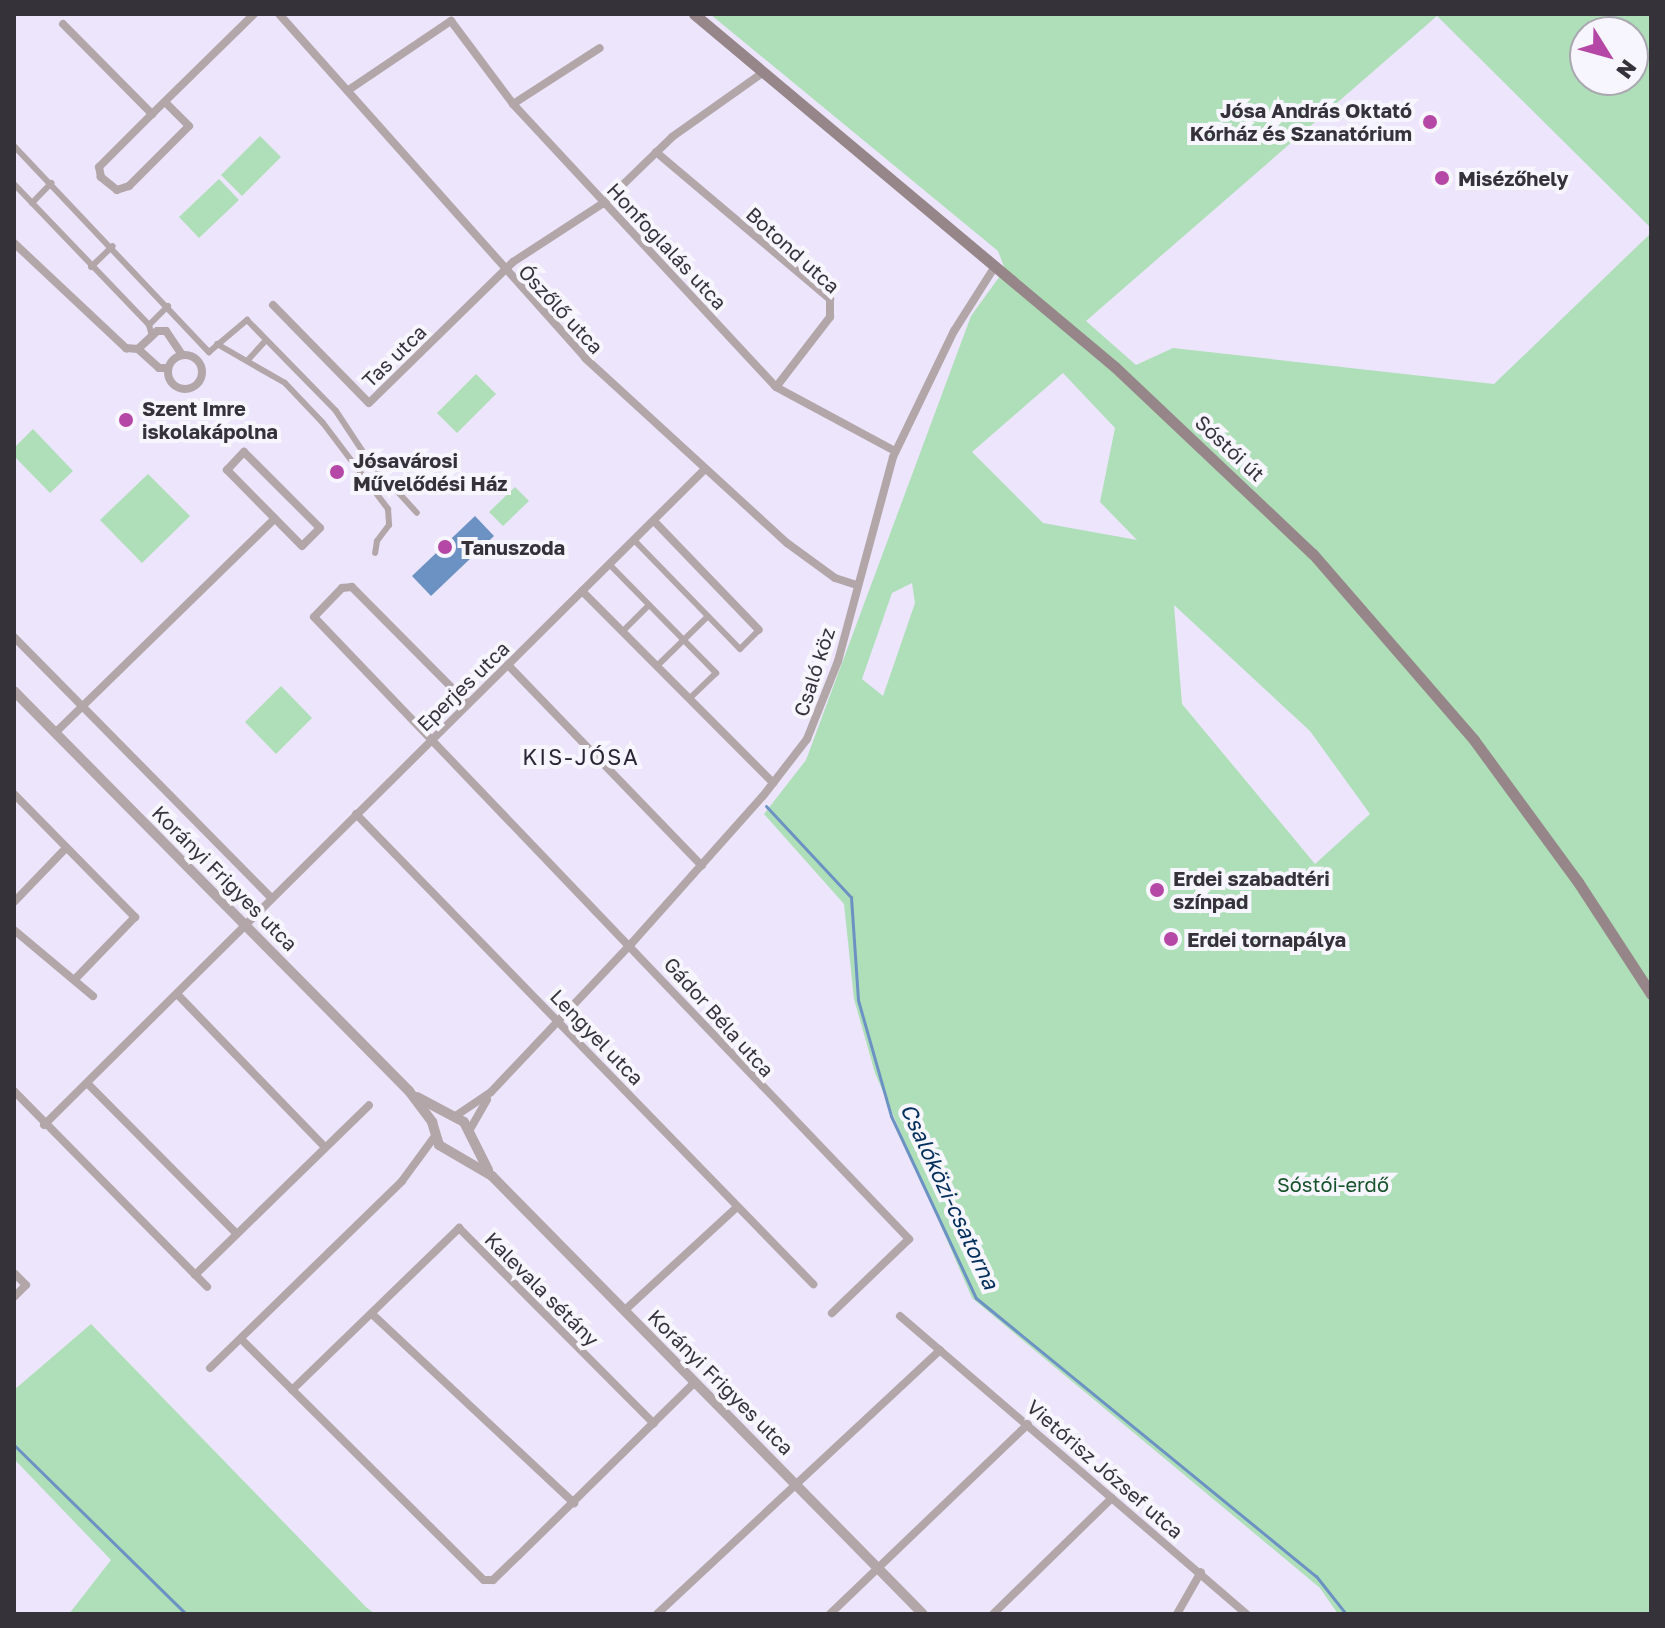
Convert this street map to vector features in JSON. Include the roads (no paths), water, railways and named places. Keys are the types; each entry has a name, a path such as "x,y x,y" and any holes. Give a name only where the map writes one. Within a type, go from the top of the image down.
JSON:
{"main road":[{"name":"Sóstói út","path":"694,14 761,74 1202,445 1363,608 1504,780 1651,994"}],"street":[{"path":"165,102 189,126 129,186 117,190 101,177 99,167 254,14"},
{"name":"Ószőlő utca","path":"279,14 350,89 505,271 585,358 787,543 835,578 856,585"},
{"name":"Honfoglalás utca","path":"350,89 448,17 513,104 776,387 895,451"},
{"path":"63,24 152,114"},
{"path":"513,104 600,48"},
{"path":"505,271 605,202 656,152 761,74"},
{"path":"14,146 113,246 209,352 243,320 266,340 336,411 367,458 417,513"},
{"name":"Botond utca","path":"656,152 830,299 830,317 776,387"},
{"path":"32,203 51,183"},
{"path":"14,184 149,325 152,336"},
{"path":"14,243 126,348 138,349 159,368 168,368 182,355"},
{"path":"91,267 113,246"},
{"name":"Csaló köz","path":"452,1117 491,1092 631,944 773,783 817,718 895,451 954,331 994,268"},
{"name":"Tas utca","path":"273,305 369,403 505,271"},
{"path":"149,325 168,306"},
{"path":"138,349 152,336 166,331 182,355 198,361 199,382 178,388 169,379 168,368"},
{"path":"248,360 266,340"},
{"path":"217,344 230,356 248,360 285,383 323,423 388,509 389,525 377,541 375,553"},
{"path":"323,423 336,411"},
{"path":"244,452 320,528 302,546 274,519 227,470 244,452"},
{"name":"Eperjes utca","path":"44,1125 178,995 243,923 704,470"},
{"path":"55,733 274,519"},
{"path":"634,540 740,649 759,630 654,521"},
{"path":"609,564 716,673 689,699"},
{"name":"Gádor Béla utca","path":"468,704 361,592 342,588 314,617 631,944 705,1031 909,1239 832,1313"},
{"path":"582,591 773,783"},
{"path":"622,632 649,605"},
{"path":"657,666 708,616"},
{"name":"Korányi Frigyes utca","path":"14,637 270,897"},
{"path":"508,665 702,866"},
{"name":"Korányi Frigyes utca","path":"14,691 409,1091 435,1134 449,1150 492,1176 923,1614"},
{"path":"14,794 135,917 76,978"},
{"name":"Lengyel utca","path":"356,814 559,1019 813,1284"},
{"path":"14,902 66,848"},
{"path":"14,930 76,978 93,996"},
{"path":"178,995 325,1147"},
{"path":"88,1084 237,1234"},
{"path":"14,1091 44,1125 207,1287"},
{"name":"Korányi Frigyes utca","path":"409,1091 452,1117 469,1134 492,1176"},
{"name":"Csaló köz","path":"469,1134 491,1092"},
{"path":"195,1275 369,1105"},
{"path":"210,1368 417,1163 435,1134 452,1117"},
{"path":"417,1163 449,1150 469,1134"},
{"path":"625,1310 737,1207"},
{"name":"Kalevala sétány","path":"292,1390 459,1228 654,1424"},
{"path":"14,1297 26,1285 15,1274"},
{"path":"372,1314 574,1503"},
{"name":"Vietórisz József utca","path":"900,1316 1201,1572 1246,1614"},
{"path":"241,1339 484,1580 493,1580 695,1382"},
{"path":"657,1614 940,1350"},
{"path":"830,1614 876,1566 1028,1424"},
{"path":"993,1614 1112,1498"},
{"path":"1177,1614 1201,1572"}],"water":[{"path":"475,516 494,536 431,596 412,576"}],"waterway":[{"name":"Csalóközi-csatorna","path":"766,806 851,897 858,1000 891,1116 976,1298 1316,1576 1346,1614"},
{"path":"14,1445 186,1614"}],"place":[{"name":"Jósa András Oktató Kórház és Szanatórium","path":"1430,122"},
{"name":"Misézőhely","path":"1442,178"},
{"name":"Szent Imre iskolakápolna","path":"126,420"},
{"name":"Jósavárosi Művelődési Ház","path":"337,472"},
{"name":"Tanuszoda","path":"445,547"},
{"name":"Erdei szabadtéri színpad","path":"1157,890"},
{"name":"Erdei tornapálya","path":"1171,939"}],"district":[{"name":"KIS-JÓSA","path":"581,757"}],"park label":[{"name":"Sóstói-erdő","path":"1333,1184"}]}
